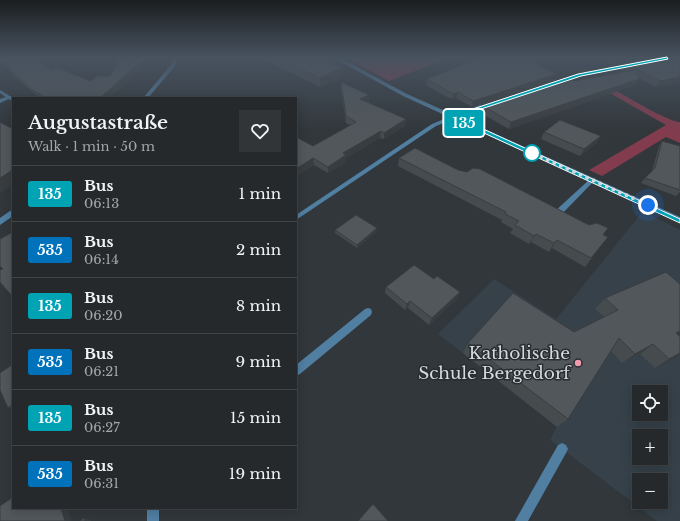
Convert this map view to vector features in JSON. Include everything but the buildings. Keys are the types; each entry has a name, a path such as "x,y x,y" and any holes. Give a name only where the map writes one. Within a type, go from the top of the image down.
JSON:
{"street":[{"path":"146,97 158,82"},
{"path":"380,82 405,96 680,220"},
{"path":"0,91 11,98"},
{"path":"0,101 11,98"},
{"path":"297,217 434,125 494,102"},
{"path":"557,214 592,180"},
{"path":"0,222 12,214"},
{"path":"297,370 368,312"},
{"path":"521,521 562,449"},
{"path":"153,509 153,521"}],"shaded area":[{"path":"591,82 604,82 651,110 680,122 680,143 666,137 602,176 589,170 666,125"},
{"name":"Katholische Schule Bergedorf","path":"643,211 680,230 680,521 657,521 641,509 668,509 668,473 632,473 632,502 550,440 557,426 438,334 494,279 556,319"}],"bus line":[{"name":"135","path":"554,82 452,117 680,220"}],"place":[{"name":"Katholische Schule Bergedorf","path":"578,363"}],"route":[{"path":"532,153 530,152 648,205"}]}
